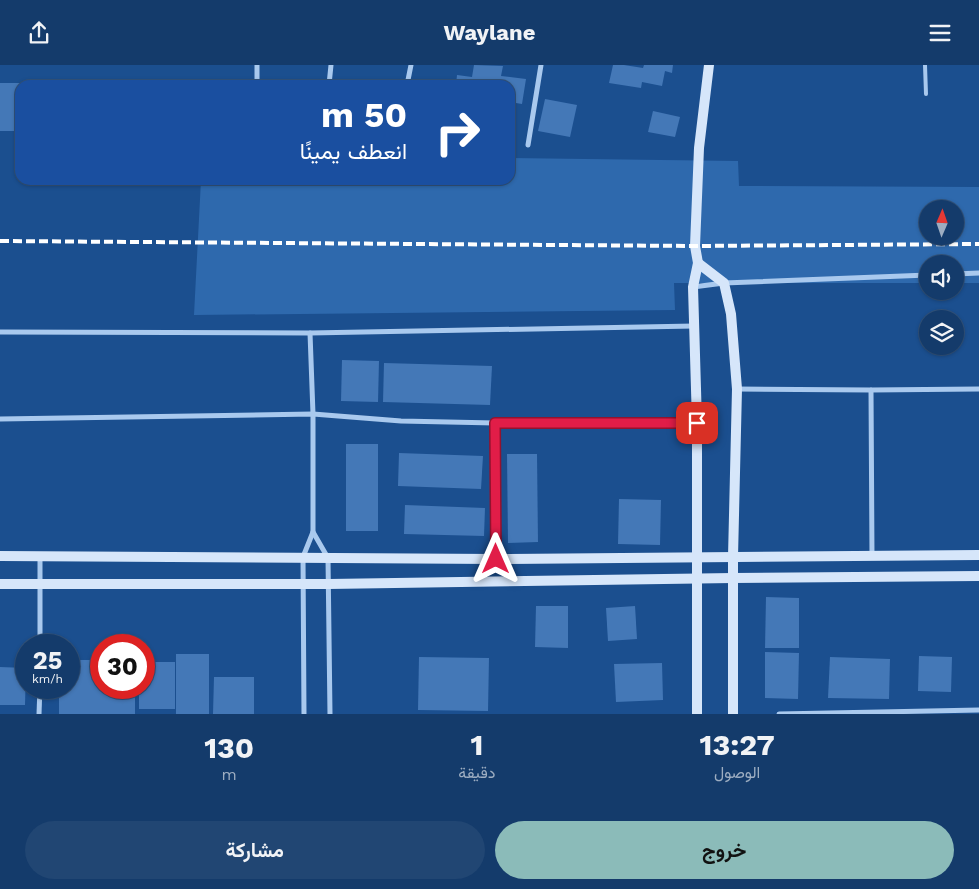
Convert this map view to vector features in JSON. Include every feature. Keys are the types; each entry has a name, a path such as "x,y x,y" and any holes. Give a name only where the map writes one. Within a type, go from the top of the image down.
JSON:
{"main road":[{"path":"697,714 697,423 693,287 698,263 695,246 699,148 709,65"},
{"path":"698,263 724,283 731,313 737,389 732,557 733,714"},
{"path":"0,556 496,559 979,555"},
{"path":"0,584 329,583 979,576"}],"street":[{"path":"257,65 257,80"},
{"path":"330,80 331,65"},
{"path":"408,80 411,65"},
{"path":"528,145 541,65"},
{"path":"964,274 979,273"},
{"path":"693,287 724,283 919,275"},
{"path":"0,332 310,333 694,326"},
{"path":"304,714 303,557 313,532 313,414 310,333"},
{"path":"737,389 979,389"},
{"path":"871,390 872,556"},
{"path":"0,419 313,414 401,421 697,423"},
{"path":"495,423 496,559"},
{"path":"313,532 328,558 330,714"},
{"path":"40,556 40,634"},
{"path":"39,714 40,699"},
{"path":"778,714 927,713 979,710"}],"lane":[{"path":"925,65 926,94"}],"shaded area":[{"path":"515,158 738,161 739,186 979,187 979,283 964,283 964,255 919,255 919,283 674,283 675,310 194,315 201,185 515,185"}],"building":[{"path":"474,65 503,66 501,76 526,79 522,104 515,103 515,80 456,80 457,75 472,77"},
{"path":"613,65 643,68 644,65 673,65 672,73 665,71 662,86 642,82 641,88 609,83"},
{"path":"0,83 15,83 15,131 0,131"},
{"path":"545,99 577,105 570,137 538,131"},
{"path":"653,111 680,117 675,137 648,132"},
{"path":"342,360 379,361 378,402 341,401"},
{"path":"384,363 492,366 490,405 383,402"},
{"path":"346,444 378,444 378,531 346,531"},
{"path":"399,453 483,456 481,489 398,486"},
{"path":"507,454 537,454 538,542 508,543"},
{"path":"619,499 661,500 660,545 618,544"},
{"path":"405,505 485,508 484,536 404,534"},
{"path":"766,597 799,598 799,648 765,648"},
{"path":"536,606 568,606 568,648 535,647"},
{"path":"635,606 637,639 608,641 606,608"},
{"path":"765,652 799,653 798,699 765,698"},
{"path":"176,654 209,654 209,714 176,714"},
{"path":"919,656 952,657 951,692 918,691"},
{"path":"419,657 489,658 488,711 418,710"},
{"path":"830,657 890,659 889,699 828,698"},
{"path":"80,660 90,660 90,699 135,699 135,714 59,714 59,699 80,699"},
{"path":"155,662 175,662 175,709 139,709 139,699 155,699"},
{"path":"662,663 663,700 616,702 614,664"},
{"path":"0,667 15,668 15,699 25,699 25,705 0,705"},
{"path":"214,677 254,677 254,714 213,714"}],"railway":[{"path":"0,241 695,246 979,244"}],"route":[{"path":"496,559 495,423 697,423"}]}
